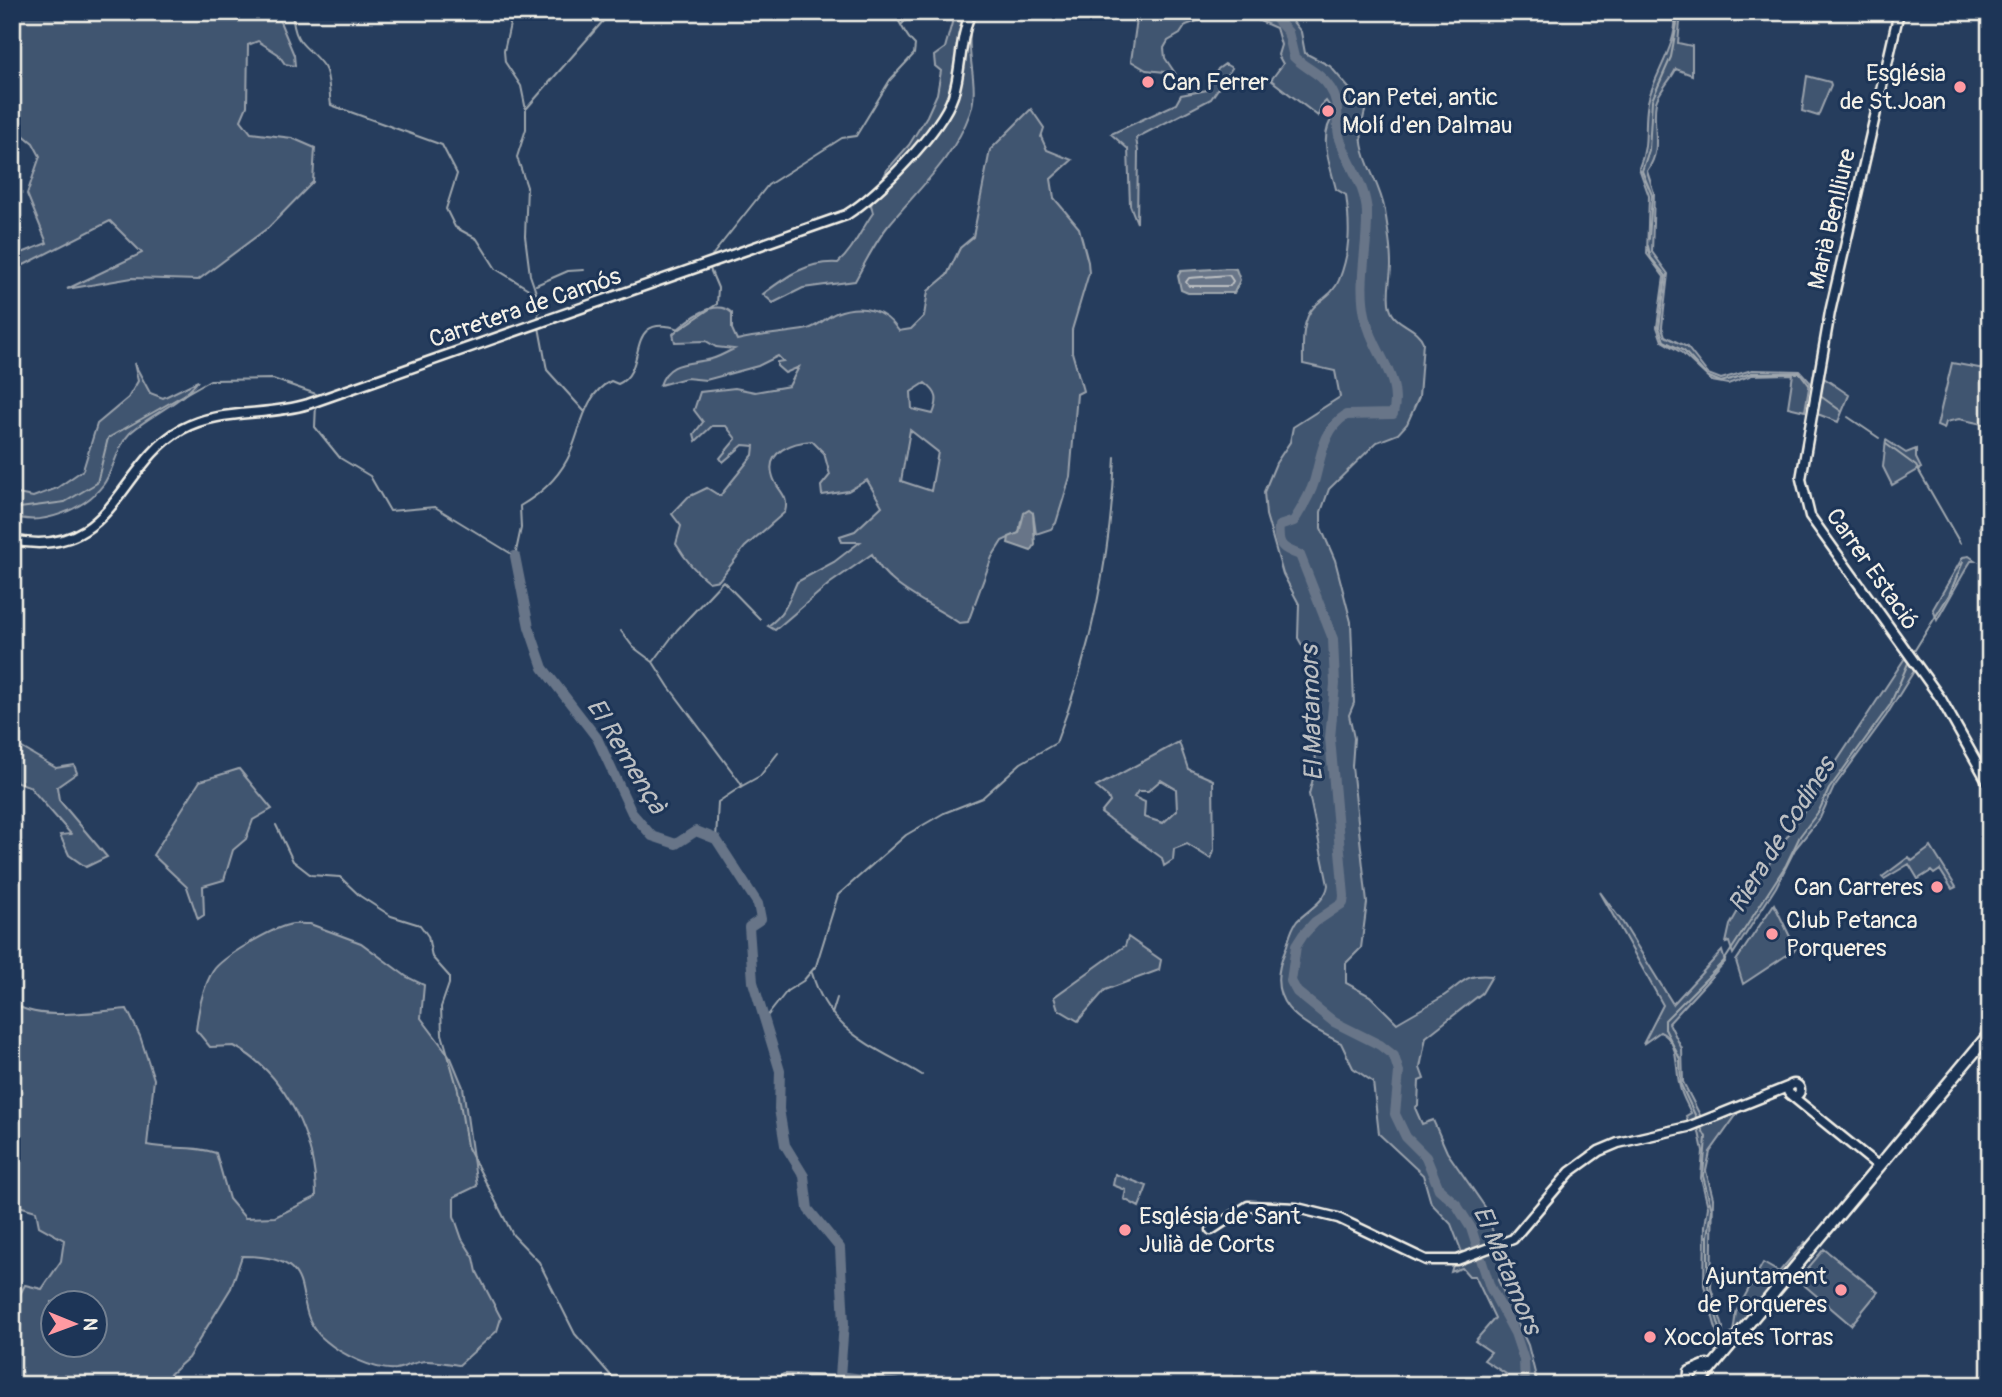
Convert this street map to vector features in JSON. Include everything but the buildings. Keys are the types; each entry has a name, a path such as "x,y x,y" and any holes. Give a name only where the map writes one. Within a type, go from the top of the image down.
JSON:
{"main road":[{"path":"1694,1380 1740,1330 1990,1033"},
{"path":"1694,1380 1719,1358 1740,1330"}],"street":[{"name":"Carretera de Camós","path":"12,540 53,540 91,525 120,499 156,449 193,423 213,417 278,412 308,404 825,224 860,206 920,146 945,113 956,83 961,37 971,12"},
{"name":"Marià Benlliure","path":"1830,312 1899,12"},
{"name":"Carrer Estació","path":"1830,312 1802,466 1804,499 1810,516 1941,699 1990,786"},
{"path":"1211,1230 1248,1206 1287,1207 1338,1218 1426,1260 1457,1260 1498,1247 1516,1236 1570,1172 1591,1155 1618,1143 1662,1135 1695,1124 1776,1091 1792,1092 1806,1107 1878,1167"}],"shaded area":[{"path":"12,12 276,12 294,55 295,66 285,64 278,54 258,41 248,45 247,106 241,120 251,133 292,138 315,148 313,182 269,227 198,280 132,278 67,289 142,253 110,221 12,271 12,257 47,243 27,194 40,156 33,143 12,126"},
{"path":"955,12 975,12 970,38 973,101 955,144 883,232 855,281 803,288 773,303 763,294 807,267 838,263 857,240 873,213 871,205 887,170 909,145 937,94 941,71 935,66 934,56 945,48"},
{"path":"1138,12 1234,12 1216,14 1186,25 1180,34 1168,41 1164,48 1165,58 1175,73 1146,70 1131,61"},
{"path":"1239,12 1285,12 1301,32 1305,53 1330,66 1366,108 1362,124 1363,150 1385,211 1391,258 1390,308 1392,314 1416,332 1423,342 1419,397 1407,424 1398,434 1377,442 1329,489 1321,512 1321,528 1335,560 1351,622 1354,703 1349,715 1354,738 1352,766 1367,903 1361,948 1346,963 1346,983 1370,996 1397,1023 1469,978 1492,976 1482,993 1426,1037 1420,1068 1424,1079 1419,1081 1418,1105 1415,1108 1422,1124 1433,1120 1447,1152 1485,1207 1497,1245 1463,1255 1451,1224 1431,1203 1423,1175 1379,1134 1373,1082 1353,1068 1341,1043 1299,1019 1289,1009 1278,985 1279,969 1293,928 1297,921 1320,901 1328,885 1309,794 1316,767 1312,663 1298,638 1299,604 1283,574 1266,515 1264,492 1276,463 1290,442 1293,427 1340,397 1335,371 1303,364 1303,342 1310,312 1331,292 1339,280 1348,248 1349,227 1346,195 1336,189 1326,150 1327,131 1335,114 1326,101 1318,116 1271,80 1283,64 1278,55 1281,45 1276,28"},
{"path":"1675,12 1681,12 1678,43 1692,46 1692,75 1676,69 1656,102 1655,154 1647,171 1654,193 1652,252 1668,274 1662,327 1665,336 1687,347 1708,374 1721,379 1752,370 1800,371 1810,382 1805,411 1788,407 1793,374 1752,375 1728,384 1712,381 1682,353 1662,341 1657,327 1664,277 1647,254 1649,196 1639,168 1644,150 1648,102 1670,47"},
{"path":"1225,64 1232,68 1211,99 1136,138 1137,223 1130,205 1128,149 1111,134 1176,104 1181,95 1207,90 1218,69"},
{"path":"1807,76 1830,82 1831,85 1818,116 1802,111"},
{"path":"1031,109 1044,128 1041,137 1047,150 1072,160 1051,179 1054,198 1079,228 1089,273 1072,330 1072,352 1083,391 1077,394 1070,477 1056,523 1051,529 1036,534 1033,513 1021,521 1019,533 1002,541 992,557 968,622 959,623 898,586 879,566 872,554 829,584 775,630 768,626 783,612 797,582 834,562 860,542 842,542 840,536 855,531 882,506 867,480 848,491 822,495 821,486 830,475 824,453 812,441 789,446 777,454 771,468 775,482 786,501 785,512 745,547 719,580 709,582 704,578 676,544 681,526 672,514 688,497 707,488 720,496 753,455 754,446 743,445 723,462 720,458 736,439 726,426 712,426 696,441 694,434 703,422 694,410 700,392 735,388 755,392 789,386 799,367 785,373 777,366 777,362 783,361 778,356 758,366 706,380 686,378 660,385 663,377 673,368 714,358 734,349 716,347 706,341 675,342 673,334 701,312 718,308 732,313 732,329 737,340 808,329 836,313 854,309 880,313 899,331 911,329 924,316 928,291 947,275 960,248 973,237 990,150","holes":["925,383 936,397 933,414 912,409 911,392","910,430 938,452 931,491 901,481"]},
{"path":"134,363 150,393 163,398 198,381 174,403 130,433 103,485 85,502 48,518 12,515 12,493 33,497 57,488 83,470 97,424 128,398 138,381"},
{"path":"1952,363 1990,370 1990,431 1987,425 1959,419 1946,422 1944,429 1937,426"},
{"path":"1821,376 1849,395 1838,422 1815,413"},
{"path":"1886,440 1906,453 1916,449 1916,458 1921,468 1892,485 1883,467"},
{"path":"1969,556 1976,561 1971,561 1937,620 1933,609 1963,557"},
{"path":"1905,658 1914,671 1886,716 1834,787 1820,818 1795,849 1776,887 1733,954 1729,942 1726,943 1730,925 1738,911"},
{"path":"12,742 56,768 74,765 77,773 57,787 59,800 107,857 86,867 69,855 60,835 71,834 29,786 12,780"},
{"path":"1179,742 1188,769 1213,780 1214,850 1211,859 1187,844 1174,849 1173,860 1164,866 1162,858 1101,813 1110,802 1096,787","holes":["1161,780 1176,789 1177,810 1163,823 1144,817 1145,802 1134,797 1138,791 1148,791"]},
{"path":"239,769 272,809 253,820 246,839 233,850 224,880 203,886 204,915 198,919 187,887 153,855 200,781"},
{"path":"1931,847 1956,887 1952,889 1940,870 1934,874 1931,871 1918,879 1909,864 1884,879 1882,877 1909,857 1912,861"},
{"path":"1600,892 1623,923 1673,1004 1722,951 1725,962 1669,1023 1682,1049 1683,1082 1701,1117 1688,1122 1686,1116 1691,1113 1681,1090 1671,1042 1660,1032 1643,1044 1663,1005"},
{"name":"Club Petanca Porqueres","path":"1774,904 1796,949 1743,984 1736,961"},
{"path":"290,924 310,924 361,943 407,977 424,985 421,1018 451,1058 463,1087 477,1186 454,1197 454,1216 462,1239 474,1258 477,1272 501,1318 497,1331 459,1365 427,1361 396,1369 378,1367 332,1346 314,1328 296,1274 287,1264 269,1258 242,1256 231,1288 188,1358 158,1385 12,1385 12,1309 25,1285 38,1288 38,1358 108,1358 108,1288 43,1288 61,1261 64,1240 39,1226 36,1211 12,1204 12,1001 21,1008 50,1014 127,1009 140,1036 154,1079 147,1145 216,1153 229,1199 245,1218 275,1217 316,1197 311,1153 304,1132 295,1111 269,1073 253,1058 234,1046 210,1047 196,1030 209,977 218,965 248,944"},
{"path":"1128,937 1161,960 1159,970 1105,990 1078,1021 1058,1009 1054,997 1125,946"},
{"path":"1735,1109 1737,1114 1710,1152 1706,1171 1713,1198 1711,1288 1723,1327 1721,1347 1704,1285 1708,1207 1701,1178 1703,1151 1698,1127"},
{"path":"1115,1174 1147,1186 1139,1207 1124,1199 1126,1190 1113,1185"},
{"path":"1805,1242 1807,1244 1733,1333 1736,1312 1763,1263 1779,1272"},
{"path":"1824,1249 1878,1292 1851,1325 1798,1280"},
{"path":"1498,1251 1506,1276 1498,1280 1528,1345 1538,1385 1501,1385 1506,1374 1484,1360 1491,1352 1475,1341 1495,1318 1475,1276 1469,1276 1462,1268 1451,1272 1453,1265"}],"water":[{"path":"1236,269 1240,280 1234,293 1188,293 1181,290 1178,276 1181,271"},
{"path":"1029,510 1033,513 1035,545 1031,551 1008,543 1009,537 1019,533 1024,513"}],"waterway":[{"path":"292,12 299,39 326,71 331,105 442,145 457,174 446,209 455,227 477,239 496,269 535,293"},
{"path":"501,12 510,24 504,51 505,62 521,86 526,110 526,129 517,157 527,187 525,236 530,275 539,301 538,321"},
{"path":"527,108 611,12"},
{"path":"710,258 768,185 842,138 856,136 890,80 914,54 915,45 893,12"},
{"path":"902,24 913,12"},
{"name":"El Matamors","path":"1270,12 1288,32 1294,57 1322,79 1334,94 1340,139 1366,203 1362,292 1366,319 1391,377 1395,401 1393,414 1346,415 1338,421 1324,445 1314,482 1305,502 1294,521 1279,526 1282,546 1300,555 1333,639 1335,684 1330,738 1344,896 1343,903 1315,922 1296,946 1291,981 1297,992 1334,1022 1380,1045 1394,1056 1399,1072 1395,1114 1406,1137 1426,1157 1439,1189 1456,1204 1471,1228 1490,1287 1515,1333 1524,1360 1525,1385"},
{"name":"Riera de Codines","path":"1649,239 1652,195 1642,171 1649,150 1652,100 1671,57 1679,12"},
{"name":"Riera de Codines","path":"1648,246 1651,258 1666,276 1659,327 1664,341 1684,351 1707,376 1721,382 1752,373 1800,373 1809,385"},
{"path":"316,404 315,427 340,458 370,476 390,511 435,507 515,556 521,528 520,506 534,497 563,467 588,405 601,387 611,381 618,384 627,377 643,335 650,328 662,326 680,329 717,304 718,288 710,269"},
{"path":"536,285 568,271 584,270"},
{"path":"539,327 547,370 584,411"},
{"name":"El Remençà","path":"12,509 65,502 97,483 108,438 210,380 273,379 316,394 316,398"},
{"name":"Riera de Codines","path":"1819,395 1841,411"},
{"name":"Riera de Codines","path":"1848,417 1879,438"},
{"name":"Riera de Codines","path":"1886,444 1916,466 1960,543"},
{"path":"765,1019 787,991 803,981 816,966 838,895 906,835 944,813 982,798 1021,763 1056,743 1079,674 1097,602 1109,530 1115,457"},
{"path":"1979,528 1990,511"},
{"name":"El Remençà","path":"515,556 529,627 543,668 597,738 632,813 652,836 676,844 696,831 716,839 758,904 761,919 749,927 753,982 780,1071 779,1109 785,1145 804,1176 808,1209 840,1248 844,1323 840,1376 907,1385"},
{"name":"Riera de Codines","path":"1913,653 1949,595 1963,562"},
{"path":"654,661 677,630 723,581 760,619"},
{"path":"621,631 633,647 653,662 742,786 718,802 716,839"},
{"name":"Riera de Codines","path":"1697,1119 1681,1085 1680,1059 1665,1029 1665,1020 1724,961 1786,865 1800,836 1819,811 1829,789 1890,705 1909,661"},
{"path":"742,786 760,776 778,753"},
{"path":"276,825 293,861 311,875 340,877 360,896 391,916 420,925 428,936 432,957 449,976 441,1007 442,1034 458,1090 467,1146 513,1235 539,1262 575,1334 619,1385"},
{"path":"812,973 820,993 842,1024 855,1036 922,1075"},
{"path":"832,1014 837,998"},
{"name":"Riera de Codines","path":"1700,1126 1706,1137 1703,1176 1712,1210 1708,1236 1708,1287 1722,1336"},
{"path":"763,1385 784,1374 840,1376"},
{"path":"791,1375 792,1385"}],"place":[{"name":"Can Ferrer","path":"1148,82"},
{"name":"Església de St.Joan","path":"1960,87"},
{"name":"Can Petei, antic Molí d'en Dalmau","path":"1328,111"},
{"name":"Can Carreres","path":"1937,887"},
{"name":"Club Petanca Porqueres","path":"1772,934"},
{"name":"Església de Sant Julià de Corts","path":"1125,1230"},
{"name":"Ajuntament de Porqueres","path":"1841,1290"},
{"name":"Xocolates Torras","path":"1650,1337"}]}
